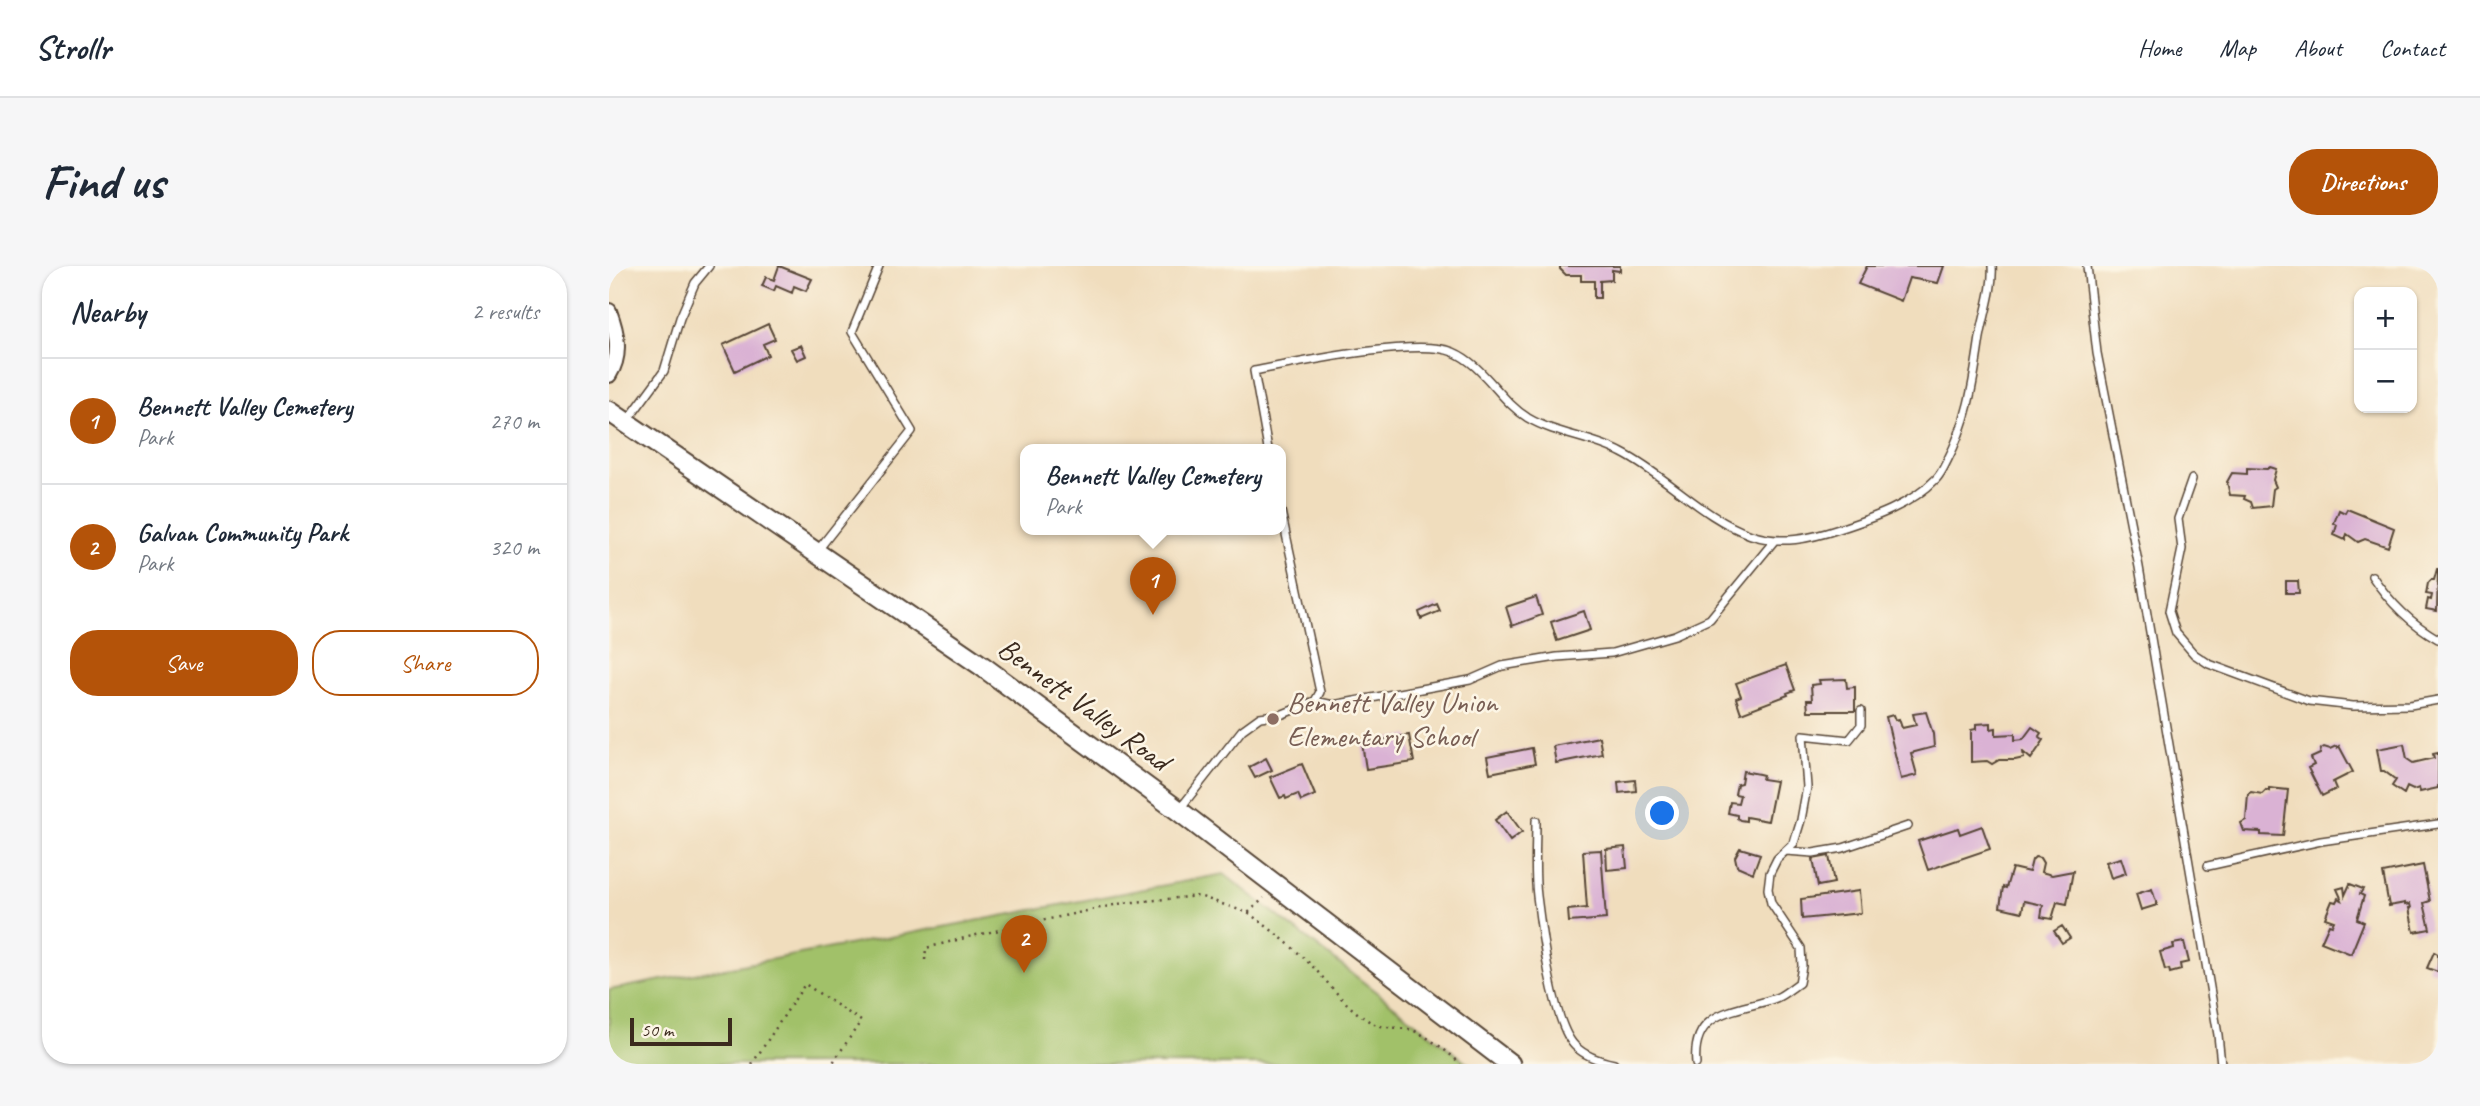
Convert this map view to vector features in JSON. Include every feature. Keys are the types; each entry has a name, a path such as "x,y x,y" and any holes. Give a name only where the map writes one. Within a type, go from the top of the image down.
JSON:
{"street":[{"path":"609,310 617,336 616,363 609,374"},
{"name":"Bennett Valley Road","path":"609,411 982,666 1179,811 1510,1064"}],"lane":[{"path":"626,424 664,371 680,318 695,283 709,266"},
{"path":"817,551 912,431 852,332 879,266"},
{"path":"1267,444 1255,371 1332,357 1433,346 1453,352 1473,364 1507,402 1529,418 1557,430 1597,441 1624,454 1709,512 1749,534 1774,541 1809,539 1862,522 1916,496 1939,477 1955,446 1969,407 1992,266"},
{"path":"2087,266 2097,353 2139,567 2221,1064"},
{"path":"2192,479 2178,519 2182,549 2169,611 2176,633 2194,654 2209,664 2309,701 2353,706 2410,705 2438,700"},
{"path":"1286,534 1320,691 1315,701"},
{"path":"1179,811 1242,730 1260,717 1283,714 1315,701 1333,705 1469,680 1502,666 1557,657 1612,653 1675,635 1710,619 1774,541"},
{"path":"2372,576 2389,602 2421,629 2438,639"},
{"path":"1696,1064 1701,1034 1713,1018 1732,1009 1778,998 1798,983 1802,966 1801,948 1771,904 1768,889 1770,873 1777,859 1794,843 1807,787 1803,735 1849,740 1861,725 1861,711"},
{"path":"1536,821 1537,894 1558,1012 1575,1046 1584,1053 1614,1064"},
{"path":"2208,866 2322,841 2438,824"},
{"path":"1786,851 1813,853 1843,848 1908,826"}],"path":[{"path":"1248,913 1277,886"},
{"path":"925,960 926,948 972,936 1123,902 1199,896 1248,913 1276,932 1349,1007 1371,1023 1413,1030 1455,1057 1460,1064"},
{"path":"752,1064 805,984 861,1021 832,1064"}],"green space":[{"path":"1224,874 1469,1064 618,1064 609,1054 609,990"}],"building":[{"path":"779,266 812,279 806,291 794,286 792,293 776,286 774,291 762,286 766,277 774,280"},
{"path":"1560,266 1620,266 1620,271 1612,270 1612,280 1600,281 1600,298 1594,298 1594,281 1581,281 1581,275 1566,275"},
{"path":"1867,266 1944,266 1938,283 1909,278 1901,301 1858,284"},
{"path":"768,324 775,339 763,344 768,355 735,371 723,345"},
{"path":"801,345 806,356 797,360 791,349"},
{"path":"2247,468 2276,469 2273,480 2276,487 2273,489 2271,506 2253,508 2251,502 2244,499 2245,496 2230,495 2227,482 2232,473 2247,474"},
{"path":"2347,509 2394,528 2388,547 2365,539 2358,542 2347,534 2345,540 2334,535 2337,525 2334,523 2339,510 2345,513"},
{"path":"2437,569 2437,611 2426,609 2428,599 2431,600 2432,595 2426,594 2428,583 2434,580"},
{"path":"2286,581 2298,581 2299,593 2286,593"},
{"path":"1536,597 1542,615 1512,626 1506,607"},
{"path":"1437,604 1440,611 1421,619 1419,612"},
{"path":"1584,611 1590,630 1557,641 1551,622"},
{"path":"1786,665 1795,690 1741,713 1736,698 1741,696 1736,683"},
{"path":"1846,679 1847,688 1855,687 1855,711 1808,711 1807,700 1812,700 1811,685 1820,684 1819,680"},
{"path":"1926,712 1934,747 1911,753 1917,775 1901,779 1886,717 1893,715 1895,720 1899,719 1902,728 1916,725 1913,714"},
{"path":"1991,723 1991,729 1996,728 1996,735 2015,734 2015,740 2023,739 2032,727 2041,733 2039,736 2044,740 2031,759 2023,752 2024,758 2015,760 1999,760 1992,764 1987,761 1971,762 1971,730 1976,729 1976,724"},
{"path":"1409,735 1414,762 1366,769 1362,743"},
{"path":"1599,737 1602,754 1556,763 1553,746"},
{"path":"2404,744 2407,759 2413,763 2434,758 2433,754 2438,753 2438,788 2420,792 2419,788 2413,790 2407,787 2404,794 2392,786 2396,780 2381,771 2377,749"},
{"path":"2339,746 2353,772 2333,782 2336,789 2322,796 2308,768 2314,765 2311,758 2320,754 2321,749"},
{"path":"1532,748 1535,764 1490,773 1487,757"},
{"path":"1266,758 1272,770 1255,778 1249,767"},
{"path":"1302,764 1315,795 1301,801 1298,794 1286,799 1285,796 1280,798 1270,777"},
{"path":"1743,771 1763,775 1762,779 1776,781 1768,821 1746,817 1746,821 1740,820 1737,815 1728,813 1730,802 1738,803 1740,795 1735,794"},
{"path":"1635,780 1636,791 1619,793 1618,782"},
{"path":"2269,788 2288,790 2283,836 2244,831 2241,823 2246,820 2248,794 2262,794 2266,790 2269,791"},
{"path":"1507,811 1522,832 1510,841 1495,820"},
{"path":"1982,826 1990,849 1928,870 1918,841 1958,828 1960,834"},
{"path":"1625,847 1627,868 1607,870 1606,849"},
{"path":"1740,848 1760,854 1753,873 1737,866 1735,857"},
{"path":"1601,850 1606,919 1569,922 1568,910 1587,908 1583,851"},
{"path":"1829,856 1834,883 1818,886 1813,859"},
{"path":"2035,857 2040,858 2043,863 2041,872 2052,875 2073,871 2067,904 2057,902 2052,919 2041,917 2043,905 2024,901 2022,912 2000,907 2003,887 2006,888 2012,868 2029,872"},
{"path":"2121,858 2126,873 2111,878 2106,862"},
{"path":"2423,865 2430,901 2424,903 2430,929 2414,932 2410,904 2389,906 2383,873"},
{"path":"2350,884 2363,889 2360,894 2364,896 2357,919 2364,922 2351,954 2321,942 2329,924 2332,925 2334,921 2325,918 2332,901 2336,902 2338,898 2342,900 2337,889 2344,887 2345,895"},
{"path":"2152,889 2157,905 2141,910 2136,894"},
{"path":"1859,891 1861,913 1802,919 1801,899"},
{"path":"2062,926 2070,938 2062,943 2054,931"},
{"path":"2184,942 2189,962 2180,964 2181,970 2170,973 2169,969 2165,970 2160,952 2174,948 2173,944"},
{"path":"2434,952 2438,954 2438,972 2427,968"}],"place":[{"name":"Bennett Valley Cemetery","path":"1153,615"},
{"name":"Bennett Valley Union Elementary School","path":"1273,719"},
{"name":"Galvan Community Park","path":"1024,973"}]}
